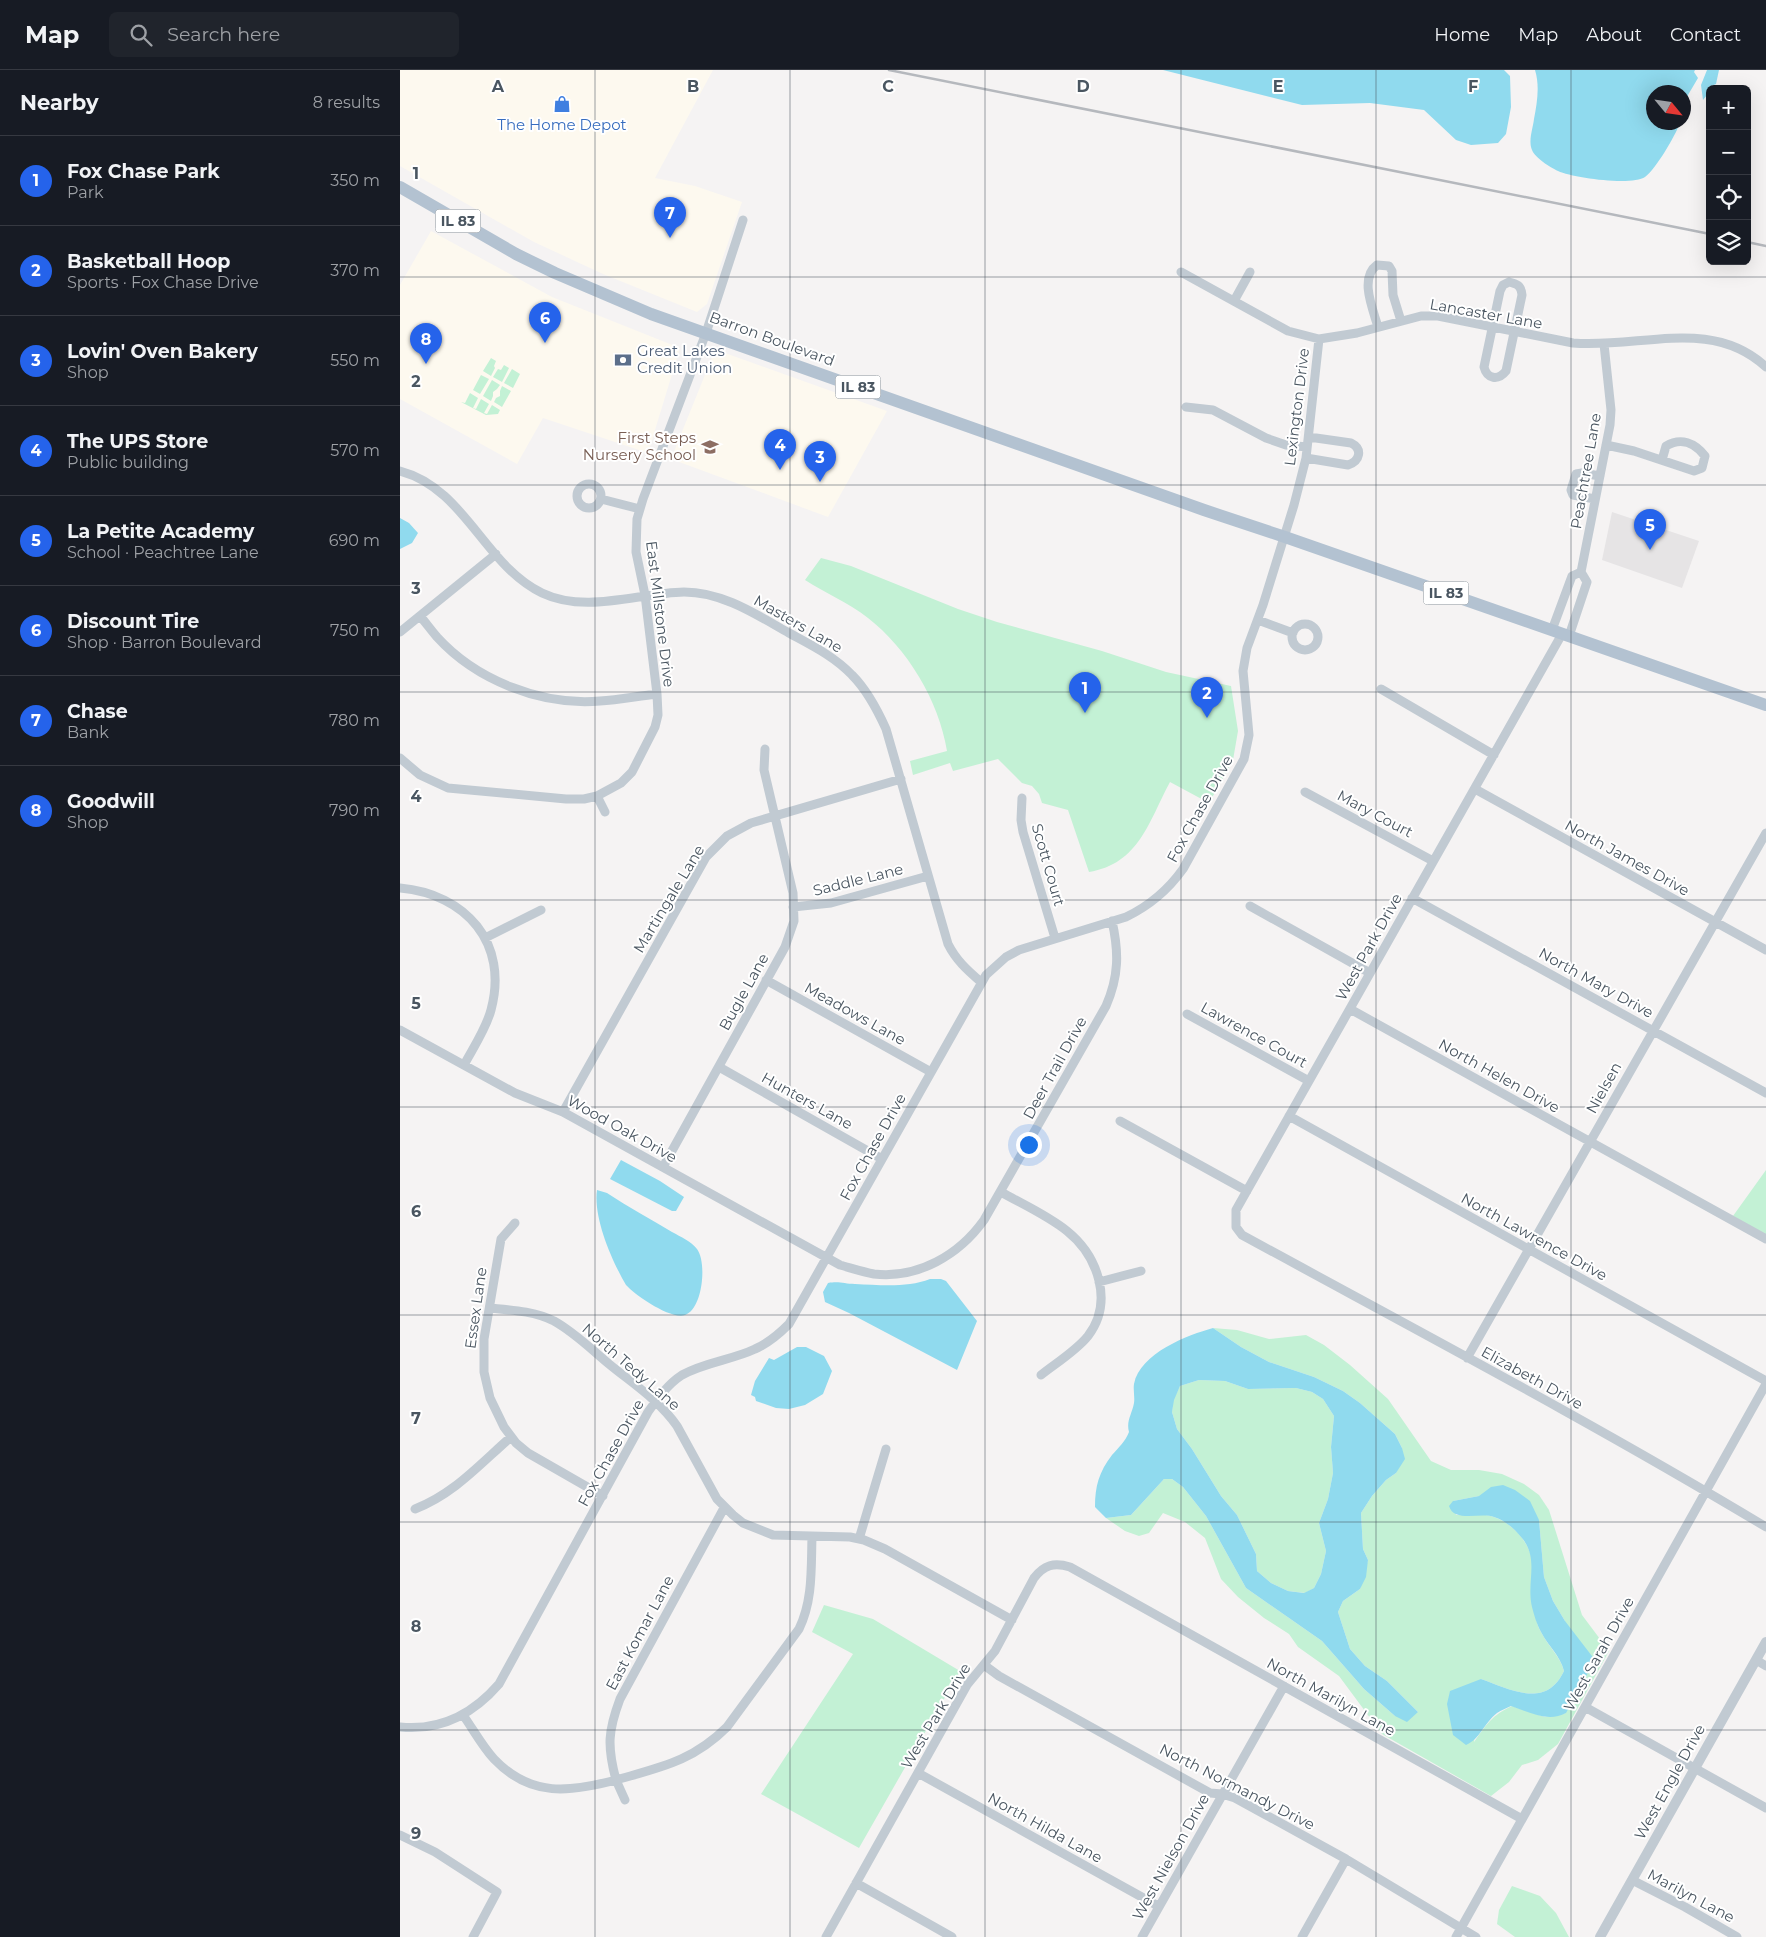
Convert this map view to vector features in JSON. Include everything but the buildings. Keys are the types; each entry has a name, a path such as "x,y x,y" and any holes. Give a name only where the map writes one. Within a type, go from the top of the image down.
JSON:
{"main road":[{"name":"Barron Boulevard","path":"400,187 516,254 555,273 651,314 1285,537"},
{"name":"IL 83","path":"1285,537 1766,705"}],"street":[{"name":"East Millstone Drive","path":"597,796 621,783 632,772 656,728 658,714 657,694 645,595 636,552 637,519 706,332 743,220"},
{"path":"1378,327 1369,296 1369,275 1371,269 1377,264 1389,266 1392,271 1393,295 1401,321"},
{"name":"Lancaster Lane","path":"1181,272 1288,331 1319,339 1343,336 1421,316 1438,316 1492,328 1594,345 1698,338 1718,340 1745,352 1766,367"},
{"path":"1234,301 1250,272"},
{"path":"1509,282 1517,284 1521,288 1522,295 1506,371 1497,378 1489,376 1484,367 1492,328 1503,285 1509,282"},
{"name":"Lexington Drive","path":"1285,537 1306,458 1319,339"},
{"name":"Peachtree Lane","path":"1561,633 1587,582 1581,572 1611,410 1604,344"},
{"path":"1186,407 1213,410 1266,438 1286,445 1307,447"},
{"path":"1306,458 1348,465 1354,463 1359,451 1356,445 1351,442 1309,437"},
{"path":"1606,445 1634,451 1694,471 1702,468 1705,456 1698,447 1684,441 1673,442 1666,446 1662,460"},
{"name":"Masters Lane","path":"400,470 428,484 446,497 512,572 526,583 559,600 590,602 687,592 732,602 837,661 856,680 877,708 886,729 948,944 954,956 963,967 981,982"},
{"path":"1596,499 1573,495 1571,490 1576,474 1600,476"},
{"path":"601,499 640,509"},
{"name":"Fox Chase Drive","path":"400,1727 414,1728 447,1722 463,1715 488,1697 499,1684 655,1402 670,1384 682,1375 704,1366 755,1350 772,1340 789,1324 828,1258 930,1072 986,975 1006,957 1019,950 1141,910 1174,881 1183,870 1244,759 1249,735 1243,671 1248,648 1285,537"},
{"path":"400,632 496,554"},
{"name":"Peachtree Lane","path":"1561,633 1572,576 1581,572"},
{"path":"420,616 437,637 467,663 500,682 521,691 580,702 600,702 657,694"},
{"path":"1258,620 1294,633"},
{"name":"West Park Drive","path":"1283,1258 1242,1235 1236,1227 1236,1210 1475,789 1561,633"},
{"path":"1381,689 1494,754"},
{"name":"Bugle Lane","path":"663,1167 766,980 789,936 794,921 792,885 764,770 765,749"},
{"path":"400,758 420,775 448,788 566,799 584,799 597,796 605,812"},
{"name":"Martingale Lane","path":"563,1112 706,857 727,836 742,828 774,817 901,779"},
{"name":"North James Drive","path":"1475,789 1766,950"},
{"name":"Mary Court","path":"1305,792 1433,861"},
{"name":"Scott Court","path":"1022,798 1021,820 1023,832 1055,938"},
{"name":"Nielsen","path":"1467,1358 1766,833"},
{"name":"Saddle Lane","path":"793,907 831,903 928,876"},
{"path":"400,888 425,892 452,903 464,912 480,930 490,948 494,967 494,997 485,1026 464,1065"},
{"name":"North Mary Drive","path":"1412,898 1766,1094"},
{"path":"1250,906 1370,973"},
{"path":"485,938 542,910"},
{"name":"Deer Trail Drive","path":"828,1258 840,1265 875,1274 908,1272 925,1267 945,1257 966,1243 984,1220 1001,1192 1110,995 1118,957 1118,945 1112,921"},
{"name":"Meadows Lane","path":"766,980 930,1072"},
{"name":"North Helen Drive","path":"1350,1009 1766,1239"},
{"name":"Lawrence Court","path":"1187,1014 1309,1081"},
{"name":"Wood Oak Drive","path":"400,1030 515,1094 563,1112 828,1258"},
{"name":"Hunters Lane","path":"718,1067 882,1159"},
{"name":"North Lawrence Drive","path":"1289,1116 1766,1383"},
{"path":"1120,1121 1247,1191"},
{"path":"1001,1192 1068,1231 1089,1257 1097,1271 1100,1282 1102,1304 1093,1328 1082,1343 1041,1375"},
{"name":"Essex Lane","path":"515,1223 501,1239 483,1355 486,1385 498,1416 511,1436 528,1453 603,1496"},
{"name":"Elizabeth Drive","path":"1283,1258 1706,1491 1766,1527"},
{"path":"1100,1282 1141,1271"},
{"name":"North Tedy Lane","path":"490,1308 534,1314 554,1321 576,1336 655,1402 671,1417 677,1426 724,1508 743,1523 761,1532 773,1535 850,1537 859,1539 885,1550 1012,1620"},
{"name":"West Sarah Drive","path":"1456,1937 1766,1383"},
{"path":"415,1509 442,1497 464,1480 511,1436"},
{"path":"859,1539 886,1449"},
{"name":"East Komar Lane","path":"624,1800 616,1780 609,1746 611,1722 620,1699 724,1508"},
{"path":"463,1715 492,1757 514,1775 547,1788 562,1790 592,1787 683,1759 700,1751 715,1740 727,1727 799,1629 809,1602 812,1537"},
{"name":"West Park Drive","path":"826,1937 967,1685 976,1671 984,1665 995,1651 1039,1571 1050,1564 1070,1567 1126,1599"},
{"name":"North Marilyn Lane","path":"1126,1599 1522,1819"},
{"name":"West Engle Drive","path":"1600,1937 1766,1642"},
{"path":"1756,1660 1766,1666"},
{"name":"North Normandy Drive","path":"984,1665 1210,1792 1235,1798 1346,1859 1476,1937"},
{"name":"West Nielson Drive","path":"1142,1937 1284,1686"},
{"path":"1585,1707 1766,1808"},
{"name":"North Hilda Lane","path":"918,1773 1158,1906"},
{"path":"400,1835 435,1852 497,1892 473,1937"},
{"path":"1302,1937 1346,1859"},
{"name":"Marilyn Lane","path":"1632,1880 1685,1907 1737,1937"},
{"path":"856,1883 952,1937"}],"shaded area":[{"path":"400,70 713,70 655,178 695,186 742,202 707,304 697,312 603,274 534,242 400,166"},
{"path":"431,231 552,297 680,348 648,453 543,418 517,464 400,399 400,285"},
{"path":"725,353 887,411 828,517 671,459 713,355"},
{"path":"1612,512 1699,541 1682,588 1602,560"}],"green space":[{"path":"491,358 496,361 491,376 483,371"},
{"path":"504,365 509,368 502,382 493,377 498,369 501,370"},
{"path":"512,369 520,374 513,388 504,383"},
{"path":"481,375 489,379 480,394 473,390"},
{"path":"492,380 500,385 493,392 491,401 483,396"},
{"path":"502,386 511,391 502,407 494,402 500,396"},
{"path":"470,393 478,398 473,408 476,409 481,399 489,404 484,413 487,414 492,405 500,410 498,414 486,415 461,402 465,403"},
{"path":"821,558 851,566 958,609 997,622 1102,651 1166,672 1231,686 1238,731 1233,760 1209,803 1170,782 1148,826 1131,850 1120,860 1089,872 1068,810 1042,803 1039,794 1032,786 1022,783 998,759 953,771 950,763 913,775 910,761 947,751 937,713 919,677 896,644 868,618 805,580"},
{"path":"1766,1170 1766,1235 1733,1216"},
{"path":"1213,1328 1237,1330 1269,1339 1306,1335 1324,1345 1350,1365 1388,1399 1431,1461 1451,1470 1479,1470 1502,1474 1524,1484 1539,1495 1549,1510 1582,1615 1609,1651 1558,1744 1538,1760 1522,1765 1509,1782 1491,1796 1382,1734 1339,1676 1298,1647 1289,1634 1264,1618 1238,1597 1221,1579 1205,1538 1185,1522 1163,1513 1149,1533 1139,1536 1125,1531 1106,1518 1131,1515 1164,1479 1172,1479 1183,1487 1206,1516 1246,1588 1322,1641 1364,1689 1395,1716 1418,1712 1387,1681 1365,1666 1350,1649 1338,1612 1343,1601 1360,1589 1368,1560 1363,1549 1361,1513 1386,1480 1396,1473 1402,1448 1395,1434 1360,1403 1343,1391 1314,1377 1269,1362 1241,1347","holes":["1479,1496 1539,1520 1544,1577 1553,1601 1565,1621 1566,1713 1545,1717 1512,1706 1494,1717 1474,1742 1481,1679 1516,1691 1538,1693 1548,1690 1557,1683 1564,1671 1538,1624 1531,1598 1532,1557 1525,1542 1508,1524 1494,1517 1456,1515 1453,1501"]},
{"path":"1199,1380 1225,1381 1248,1389 1296,1388 1312,1392 1323,1399 1334,1416 1331,1447 1333,1473 1328,1499 1319,1523 1326,1551 1321,1574 1314,1588 1305,1593 1288,1591 1271,1583 1257,1571 1256,1554 1237,1515 1221,1496 1192,1449 1177,1429 1172,1412 1173,1400 1180,1386"},
{"path":"824,1605 873,1619 960,1671 859,1848 761,1794 853,1654 812,1632"},
{"path":"1512,1886 1540,1896 1556,1913 1569,1937 1515,1937 1497,1924 1499,1910"}],"water":[{"path":"1163,70 1504,70 1510,76 1511,107 1506,134 1498,143 1471,145 1456,140 1424,110 1370,103 1302,105"},
{"path":"1535,70 1695,70 1694,72 1698,78 1691,90 1691,85 1646,85 1646,130 1677,130 1665,152 1649,173 1638,180 1628,181 1566,174 1539,159 1530,143 1538,94"},
{"path":"1707,70 1719,70 1716,84 1706,85 1706,96 1703,100 1701,85"},
{"path":"400,518 409,523 418,533 412,543 400,549"},
{"path":"621,1160 660,1181 684,1197 676,1211 672,1211 610,1179"},
{"path":"597,1190 607,1193 686,1239 697,1249 702,1264 702,1285 696,1304 691,1311 679,1316 671,1314 637,1295 626,1285 615,1264 601,1226 598,1213"},
{"path":"930,1279 946,1281 977,1321 957,1370 825,1302 823,1292 828,1283 832,1282 893,1285 912,1284"},
{"path":"1213,1328 1241,1347 1269,1362 1314,1377 1343,1391 1360,1403 1395,1434 1402,1448 1405,1459 1396,1473 1386,1480 1372,1496 1361,1513 1363,1549 1368,1560 1366,1577 1360,1589 1343,1601 1338,1612 1350,1649 1365,1666 1387,1681 1418,1712 1407,1722 1395,1716 1364,1689 1322,1641 1246,1588 1206,1516 1183,1487 1172,1479 1164,1479 1131,1515 1106,1518 1095,1507 1097,1486 1101,1473 1112,1455 1124,1442 1129,1432 1129,1421 1134,1401 1134,1384 1138,1373 1145,1363 1166,1347 1191,1335","holes":["1199,1380 1225,1381 1248,1389 1296,1388 1312,1392 1323,1399 1334,1416 1331,1447 1333,1473 1328,1499 1319,1523 1326,1551 1321,1574 1314,1588 1304,1593 1288,1591 1271,1583 1257,1571 1256,1554 1237,1515 1221,1496 1192,1449 1177,1429 1172,1412 1174,1400 1180,1386"]},
{"path":"797,1347 806,1347 824,1356 832,1371 823,1394 805,1405 789,1409 776,1408 756,1401 755,1397 751,1395 755,1381 769,1358 774,1360"},
{"path":"1503,1485 1515,1490 1530,1501 1539,1520 1544,1577 1553,1601 1565,1621 1595,1660 1566,1713 1559,1716 1545,1717 1511,1706 1497,1713 1475,1739 1466,1745 1453,1735 1447,1704 1450,1691 1481,1679 1516,1691 1538,1693 1548,1690 1557,1683 1564,1671 1560,1660 1540,1629 1532,1607 1531,1562 1527,1545 1516,1531 1502,1520 1489,1516 1462,1516 1452,1511 1449,1506 1453,1501 1479,1496 1491,1487"}],"railway":[{"path":"889,70 1706,233"},
{"path":"1751,243 1766,246"}],"place":[{"name":"The Home Depot","path":"562,104"},
{"name":"Chase","path":"670,238"},
{"name":"Discount Tire","path":"545,343"},
{"name":"Great Lakes Credit Union","path":"623,360"},
{"name":"Goodwill","path":"426,364"},
{"name":"First Steps Nursery School","path":"710,447"},
{"name":"The UPS Store","path":"780,470"},
{"name":"Lovin' Oven Bakery","path":"820,482"},
{"name":"La Petite Academy","path":"1650,550"},
{"name":"Fox Chase Park","path":"1085,713"},
{"name":"Basketball Hoop","path":"1207,718"}]}
